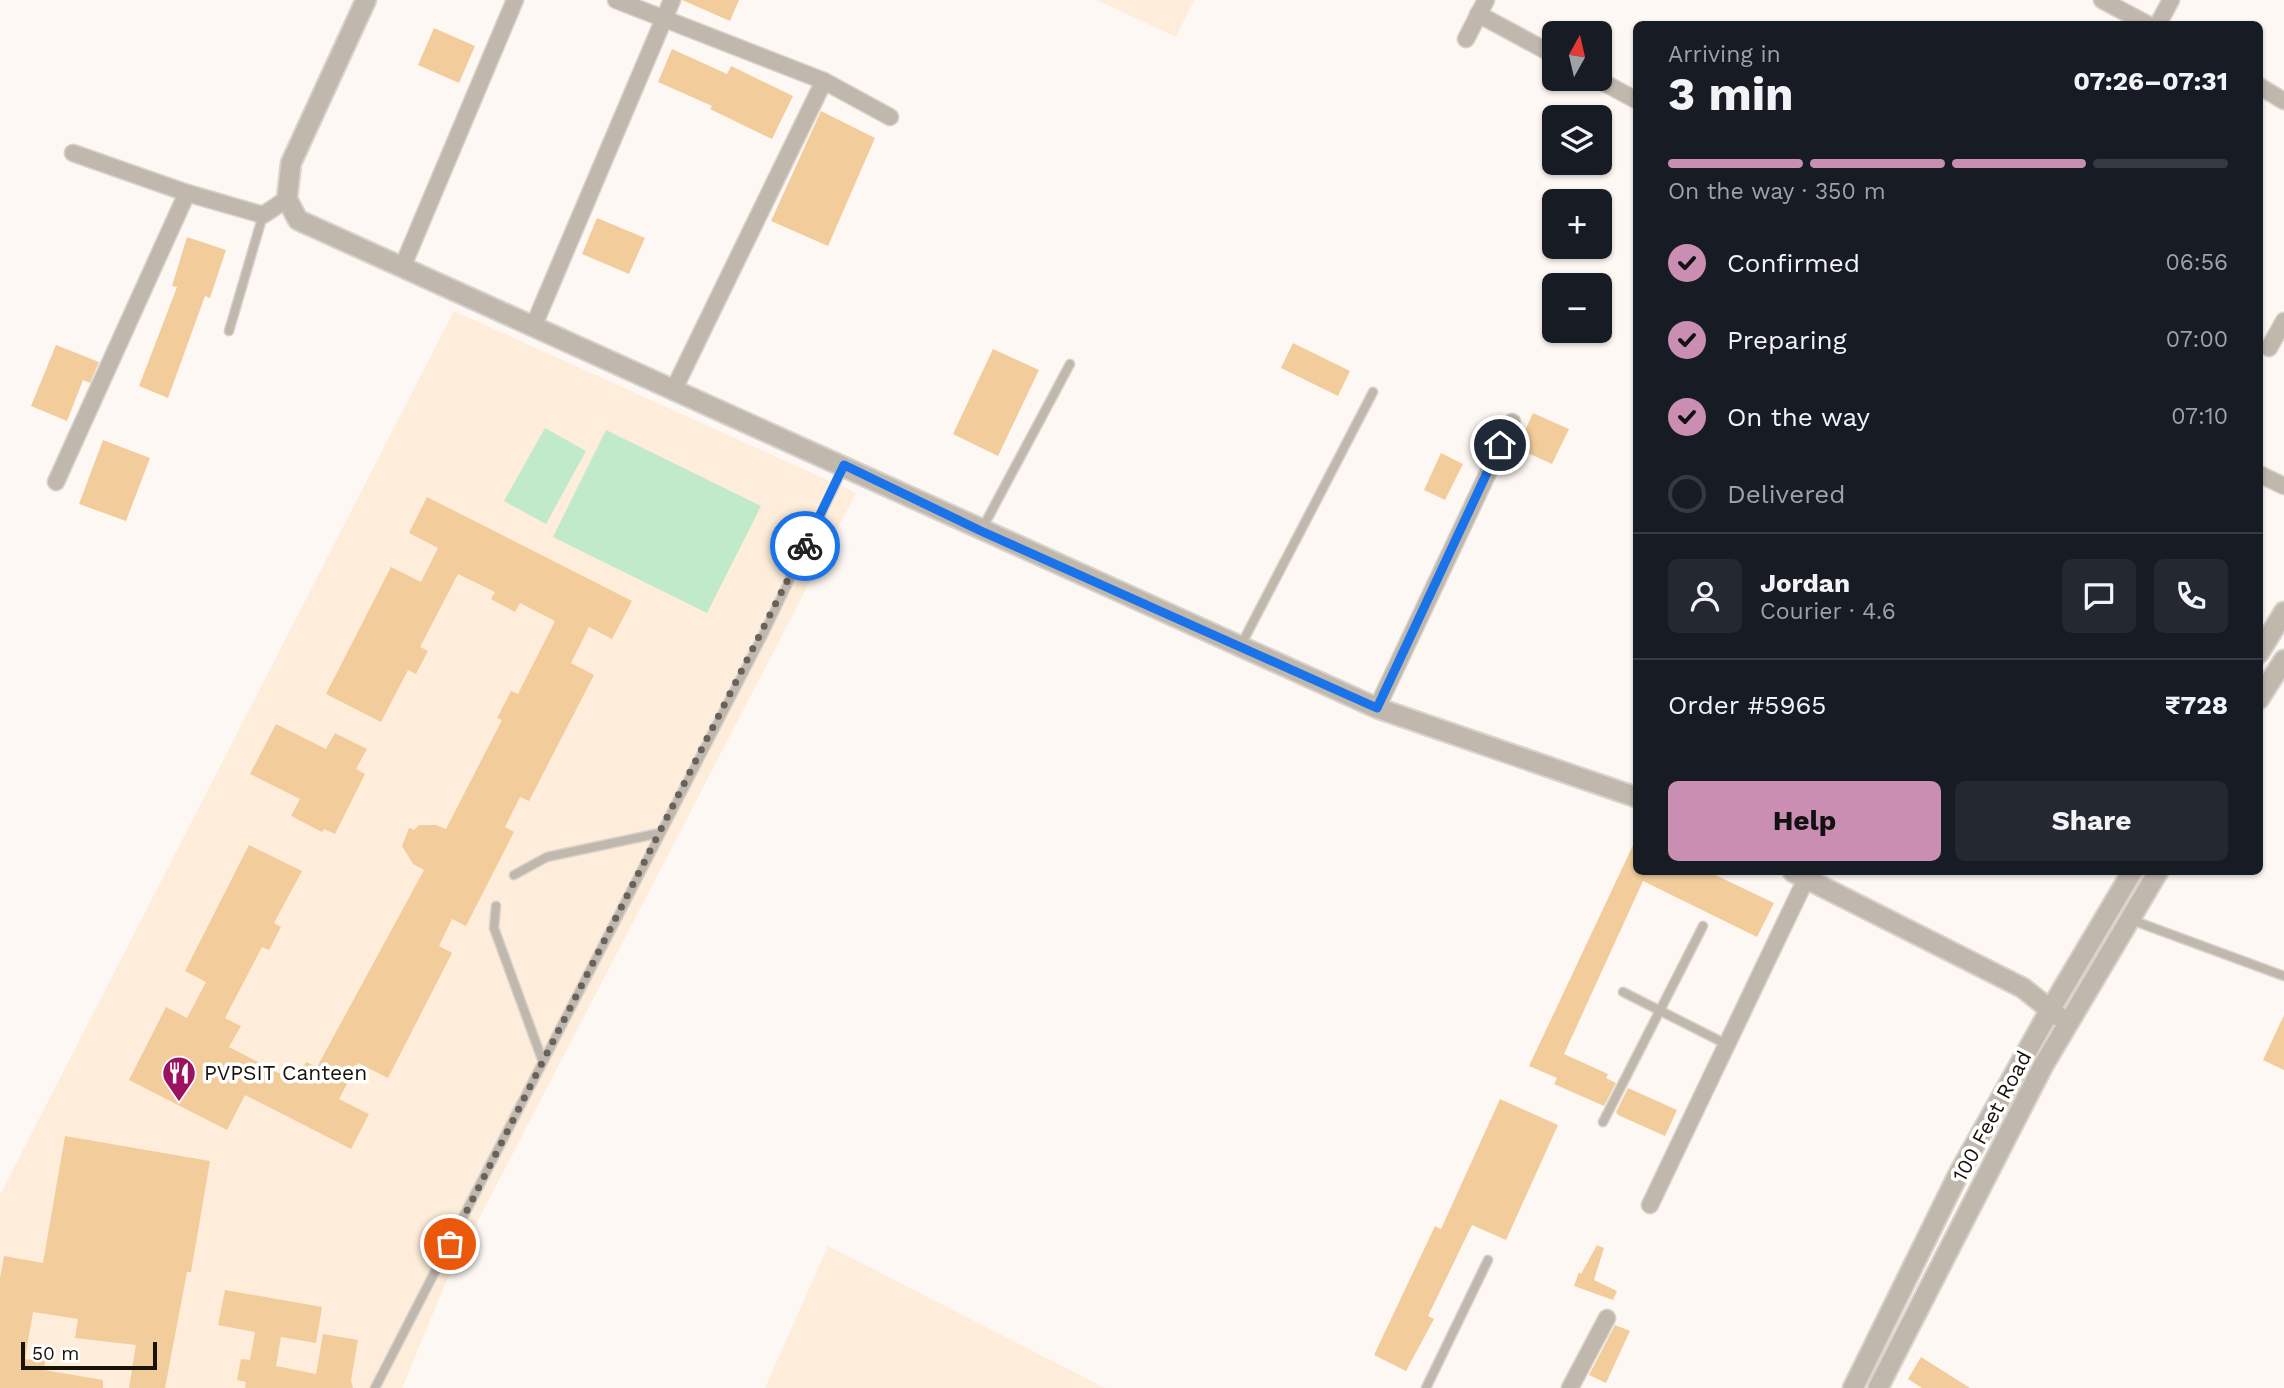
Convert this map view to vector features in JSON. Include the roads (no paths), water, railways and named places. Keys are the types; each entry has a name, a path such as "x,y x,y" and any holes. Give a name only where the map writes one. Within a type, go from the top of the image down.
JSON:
{"street":[{"path":"366,0 291,163 287,199 298,220 1377,708 1633,796"},
{"path":"402,268 515,0"},
{"path":"615,0 824,81 890,117"},
{"path":"534,325 672,0"},
{"path":"2102,0 2141,21"},
{"path":"2160,21 2171,0"},
{"path":"1466,39 1482,7 1542,47"},
{"path":"674,388 824,81"},
{"path":"1612,87 1633,98"},
{"path":"2263,88 2284,101"},
{"path":"73,153 187,193 263,215 287,199"},
{"path":"56,482 187,193"},
{"path":"2269,348 2284,321"},
{"path":"1377,708 1512,422"},
{"path":"2263,476 2284,486"},
{"path":"2263,646 2284,611"},
{"path":"2263,693 2284,660"},
{"path":"1650,1205 1726,1044 1800,875 2024,988 2066,1024"},
{"name":"100 Feet Road","path":"1853,1388 1959,1173 2050,1010 2130,875"},
{"name":"100 Feet Road","path":"1879,1387 2066,1024 2156,875"},
{"path":"1570,1388 1607,1318"}],"lane":[{"path":"229,331 263,215"},
{"path":"981,531 1070,364"},
{"path":"1240,647 1373,392"},
{"path":"375,1388 764,633 844,465"},
{"path":"514,875 547,857 660,833"},
{"path":"496,906 494,928 543,1062"},
{"path":"2129,919 2284,976"},
{"path":"1604,1122 1703,926"},
{"path":"1623,992 1726,1044"},
{"path":"1426,1388 1489,1260"}],"place":[{"name":"PVPSIT Canteen","path":"179,1103"}]}
